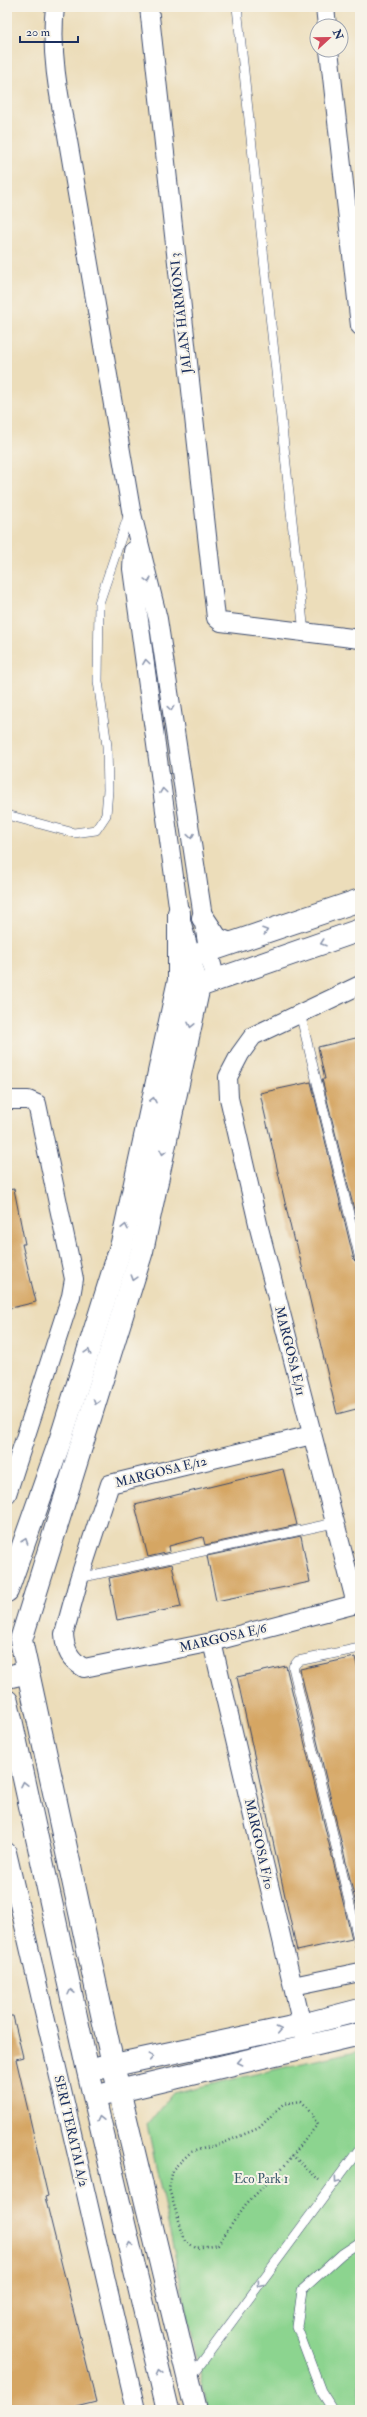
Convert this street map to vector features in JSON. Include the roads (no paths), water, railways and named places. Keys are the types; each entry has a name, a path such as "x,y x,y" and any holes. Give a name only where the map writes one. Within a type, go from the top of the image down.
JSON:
{"street":[{"path":"7,1592 60,1441 122,1243 198,982 209,950 217,939 203,918 158,619 130,510 67,135 59,99 53,30 55,7"},
{"name":"JALAN HARMONI 3","path":"149,7 213,610 216,618 221,622 304,633"},
{"path":"325,7 326,18"},
{"path":"330,58 360,326"},
{"path":"134,529 132,569 178,913 198,982"},
{"path":"304,633 360,639"},
{"path":"209,950 360,900"},
{"path":"178,913 209,950"},
{"path":"198,982 360,930"},
{"path":"196,2410 190,2378 113,2065 58,1817 17,1674 21,1640 142,1251 198,982 209,950"},
{"name":"MARGOSA E/11","path":"358,1604 334,1523 259,1228 229,1098 228,1077 253,1036 360,985"},
{"path":"7,1100 28,1100 37,1104 74,1279 71,1296 7,1494"},
{"name":"MARGOSA E/12","path":"84,1668 75,1663 68,1654 64,1634 79,1578 110,1484 312,1435"},
{"name":"MARGOSA E/6","path":"84,1668 212,1642 358,1604"},
{"name":"MARGOSA F/10","path":"212,1642 307,2047"},
{"path":"7,1701 32,1822 88,2071 168,2410"},
{"path":"32,1822 58,1817"},
{"name":"SERI TERATAI A/2","path":"7,1852 136,2410"},
{"path":"293,1986 360,1972"},
{"path":"88,2071 302,2025 360,2010"},
{"path":"95,2098 360,2034"}],"lane":[{"path":"237,7 304,633"},
{"path":"7,815 74,833 96,830 106,815 107,746 98,681 99,603 130,510"},
{"path":"300,1013 360,1259"},
{"path":"79,1578 334,1523"},
{"path":"360,1648 298,1661 293,1667 360,1947"},
{"path":"190,2378 360,2148"},
{"path":"333,2410 321,2391 297,2327 302,2290 342,2254 360,2242"}],"park label":[{"name":"Eco Park 1","path":"261,2179"}]}
